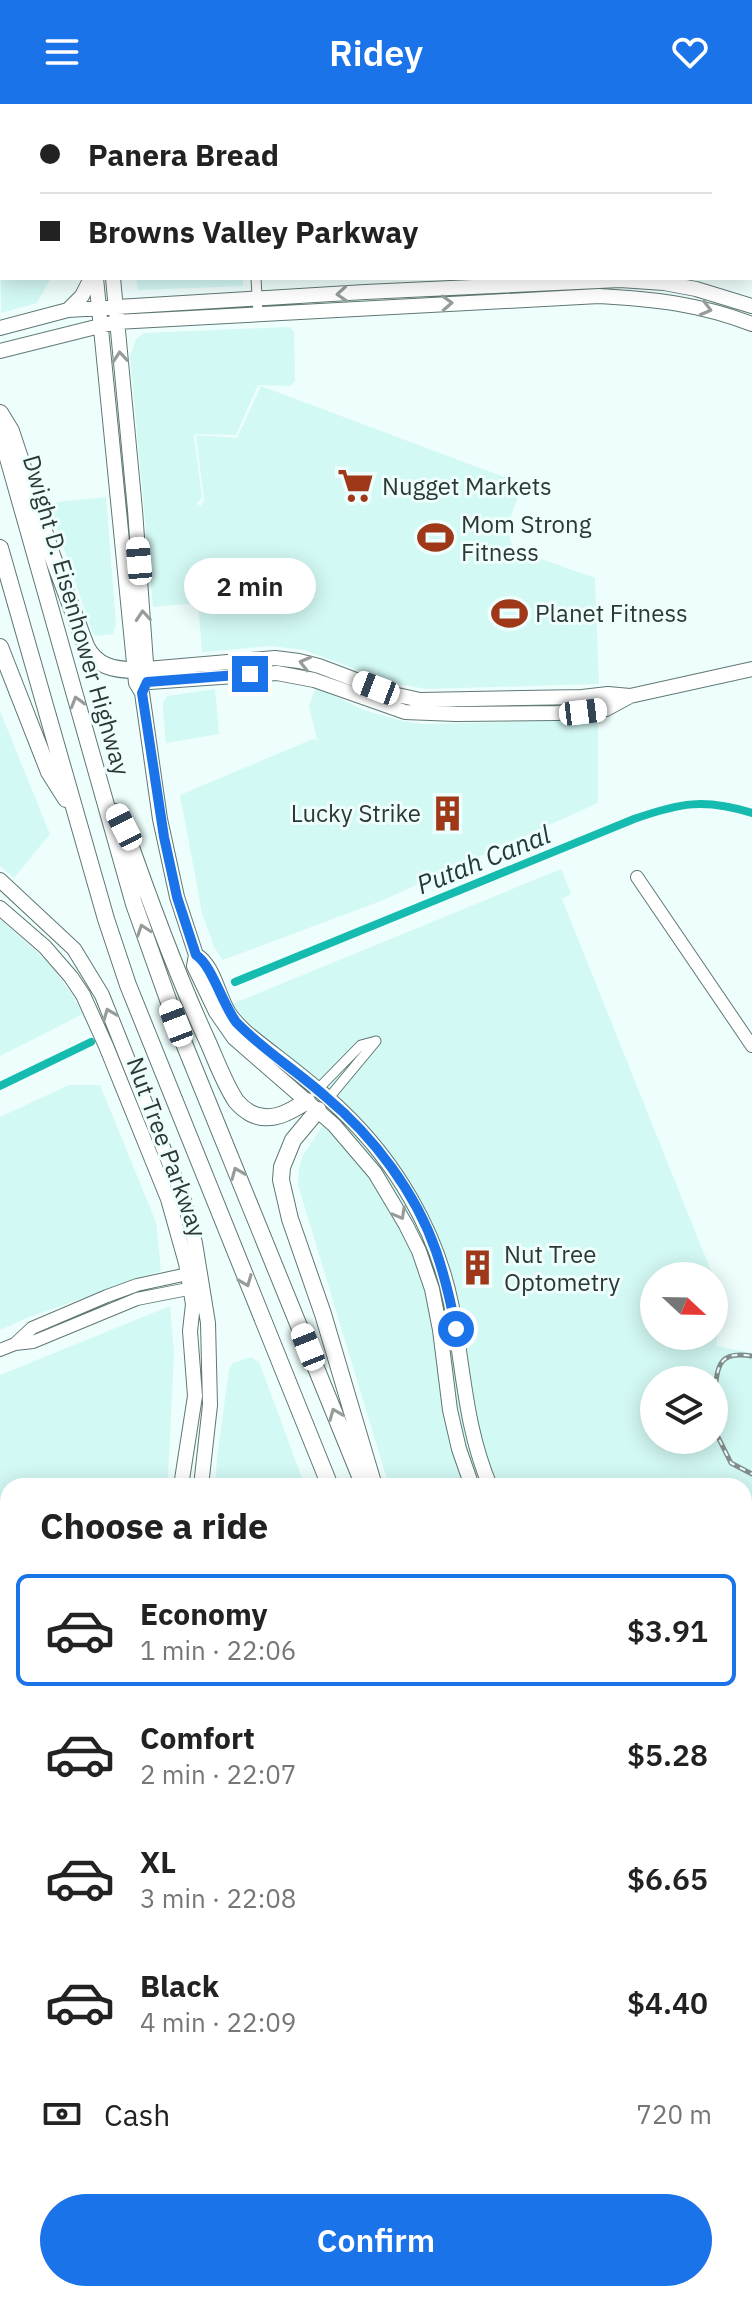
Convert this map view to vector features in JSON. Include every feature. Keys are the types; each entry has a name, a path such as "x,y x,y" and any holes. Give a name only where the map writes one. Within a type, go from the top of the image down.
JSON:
{"highway":[{"path":"0,413 11,431 77,626 91,656 105,666 141,679"},
{"name":"Dwight D. Eisenhower Highway","path":"0,430 134,904 181,1036 361,1478"},
{"path":"0,548 106,919 140,1017 327,1478"},
{"path":"0,647 49,772 76,814"},
{"path":"98,777 124,827 196,1017 238,1104 258,1117 270,1118 318,1100"},
{"path":"318,1100 293,1140 282,1167 281,1180 290,1219 323,1314 372,1478"}],"main road":[{"path":"68,310 92,280"},
{"path":"93,280 105,356 119,510 165,843 177,897 196,955 194,966 227,1029 243,1047 357,1126 403,1186 435,1248 450,1301 471,1431 487,1478"},
{"path":"113,280 140,574 141,679"},
{"path":"7,326 68,310 98,308 116,315 620,280 696,289 752,306"},
{"path":"257,306 599,296 683,303 752,324"},
{"path":"0,351 100,327 116,315"},
{"path":"114,459 122,473 125,504 135,510"},
{"path":"119,510 127,518 132,557 140,574"},
{"path":"141,679 250,659 287,659 319,666 411,699 538,713 606,709 630,696 752,669"},
{"path":"141,679 268,672 299,676 405,712 524,698 608,694 630,696"},
{"path":"328,685 334,679 363,690 376,688"},
{"path":"538,713 550,706 584,703 588,696"},
{"name":"Nut Tree Parkway","path":"0,880 74,949 102,995 184,1200 195,1280 190,1331 195,1396 182,1478"},
{"name":"Nut Tree Parkway","path":"0,908 45,947 83,995 168,1199 208,1323 210,1405 202,1478"},
{"path":"318,1100 375,1173 415,1244 432,1289 450,1410 469,1478"},
{"path":"415,1244 427,1254 442,1297 450,1301"},
{"path":"437,1311 445,1314 447,1320 456,1382 463,1391"}],"street":[{"path":"256,280 257,306"},
{"path":"637,877 752,1046"},
{"path":"376,1041 318,1100 361,1045 376,1041"},
{"path":"0,1350 15,1344 32,1328 137,1285 195,1280"}],"shaded area":[{"path":"1,280 50,280 37,303 1,313"},
{"path":"136,280 243,280 243,286 138,290"},
{"path":"289,327 294,331 295,381 290,386 258,385 236,435 196,434 194,436 202,497 197,504 201,506 204,500 196,435 237,438 261,386 523,484 507,526 513,549 595,578 599,684 426,689 393,683 304,650 270,646 202,652 198,603 153,607 130,356 136,339 144,333"},
{"path":"106,497 116,624 113,634 98,636 93,634 51,511 57,502"},
{"path":"316,687 364,710 423,724 598,720 598,803 381,901 223,960 214,947 202,913 180,795 313,739 317,740 309,706"},
{"path":"215,689 219,734 166,743 163,702 167,696"},
{"path":"0,711 50,834 14,878 0,866"},
{"path":"561,869 571,894 562,899 707,1262 640,1262 640,1350 728,1348 752,1353 752,1478 387,1478 298,1185 303,1155 340,1100 255,1030 232,1004"},
{"path":"0,919 49,963 83,1014 0,1056"},
{"path":"69,1085 100,1085 156,1222 161,1271 0,1330 0,1117"},
{"path":"170,1306 174,1352 168,1478 0,1478 0,1375"},
{"path":"251,1357 259,1362 302,1478 216,1478 229,1369 233,1363"}],"waterway":[{"name":"Putah Canal","path":"235,982 634,819 692,804 720,805 752,813"},
{"name":"Putah Canal","path":"0,1086 91,1042"}],"railway":[{"path":"720,1366 731,1356 752,1356"},
{"path":"726,1454 731,1463 752,1474"}],"place":[{"name":"Nugget Markets","path":"356,486"},
{"name":"Mom Strong Fitness","path":"435,538"},
{"name":"Planet Fitness","path":"509,613"},
{"name":"Lucky Strike","path":"447,813"},
{"name":"Nut Tree Optometry","path":"478,1268"}],"route":[{"path":"250,674 147,682 142,693 160,819 177,897 196,955 205,960 229,1014 247,1033 342,1110 403,1186 435,1248 456,1329"}]}
